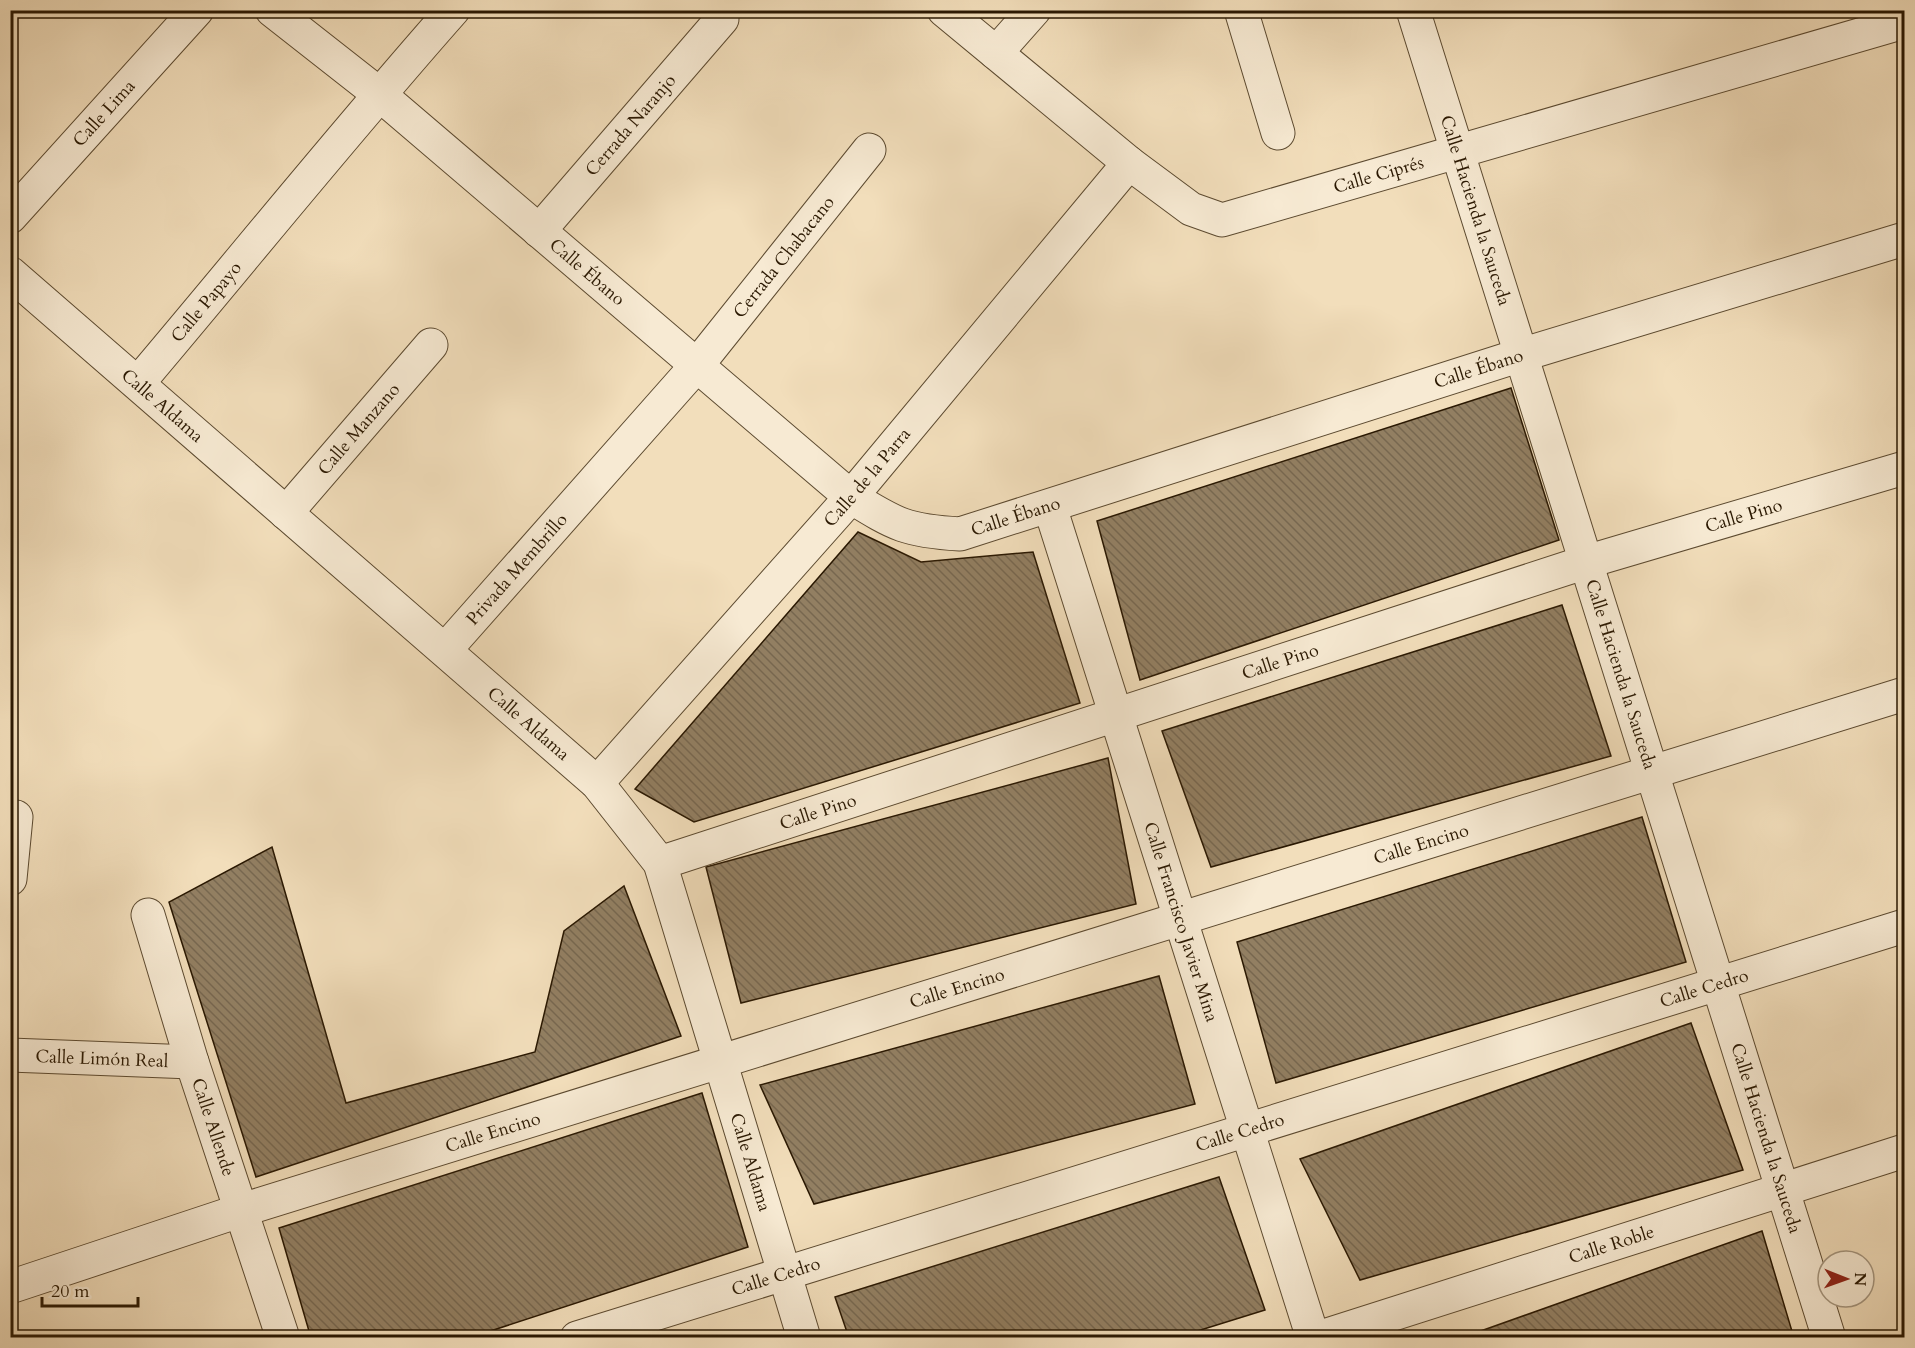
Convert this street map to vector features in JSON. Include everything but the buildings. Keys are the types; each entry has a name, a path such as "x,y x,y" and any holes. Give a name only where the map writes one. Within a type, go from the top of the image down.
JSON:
{"street":[{"name":"Calle Lima","path":"10,217 197,10"},
{"name":"Calle Ébano","path":"272,10 379,94 851,497 893,523 921,532 960,534 1521,355 1905,239"},
{"name":"Calle Papayo","path":"138,383 277,220 379,94 453,10"},
{"name":"Calle Ciprés","path":"944,10 1129,163 1191,209 1222,220 1905,22"},
{"path":"996,53 1034,10"},
{"path":"1241,10 1278,134"},
{"name":"Calle Hacienda la Sauceda","path":"1413,10 1829,1338"},
{"name":"Cerrada Naranjo","path":"540,231 722,19"},
{"name":"Cerrada Chabacano","path":"586,488 698,364 869,150"},
{"name":"Calle de la Parra","path":"597,783 851,497 1129,163"},
{"name":"Calle Aldama","path":"10,273 597,783 660,863 804,1338"},
{"name":"Calle Manzano","path":"286,513 431,345"},
{"name":"Calle Pino","path":"660,863 1586,562 1905,468"},
{"name":"Privada Membrillo","path":"445,650 586,488"},
{"name":"Calle Francisco Javier Mina","path":"1050,507 1313,1338"},
{"name":"Calle Encino","path":"10,1287 242,1210 1905,694"},
{"path":"10,879 16,817"},
{"name":"Calle Allende","path":"148,915 192,1062 283,1338"},
{"name":"Calle Cedro","path":"577,1338 1905,926"},
{"name":"Calle Limón Real","path":"10,1055 192,1062"},
{"name":"Calle Roble","path":"1318,1338 1905,1151"}]}
